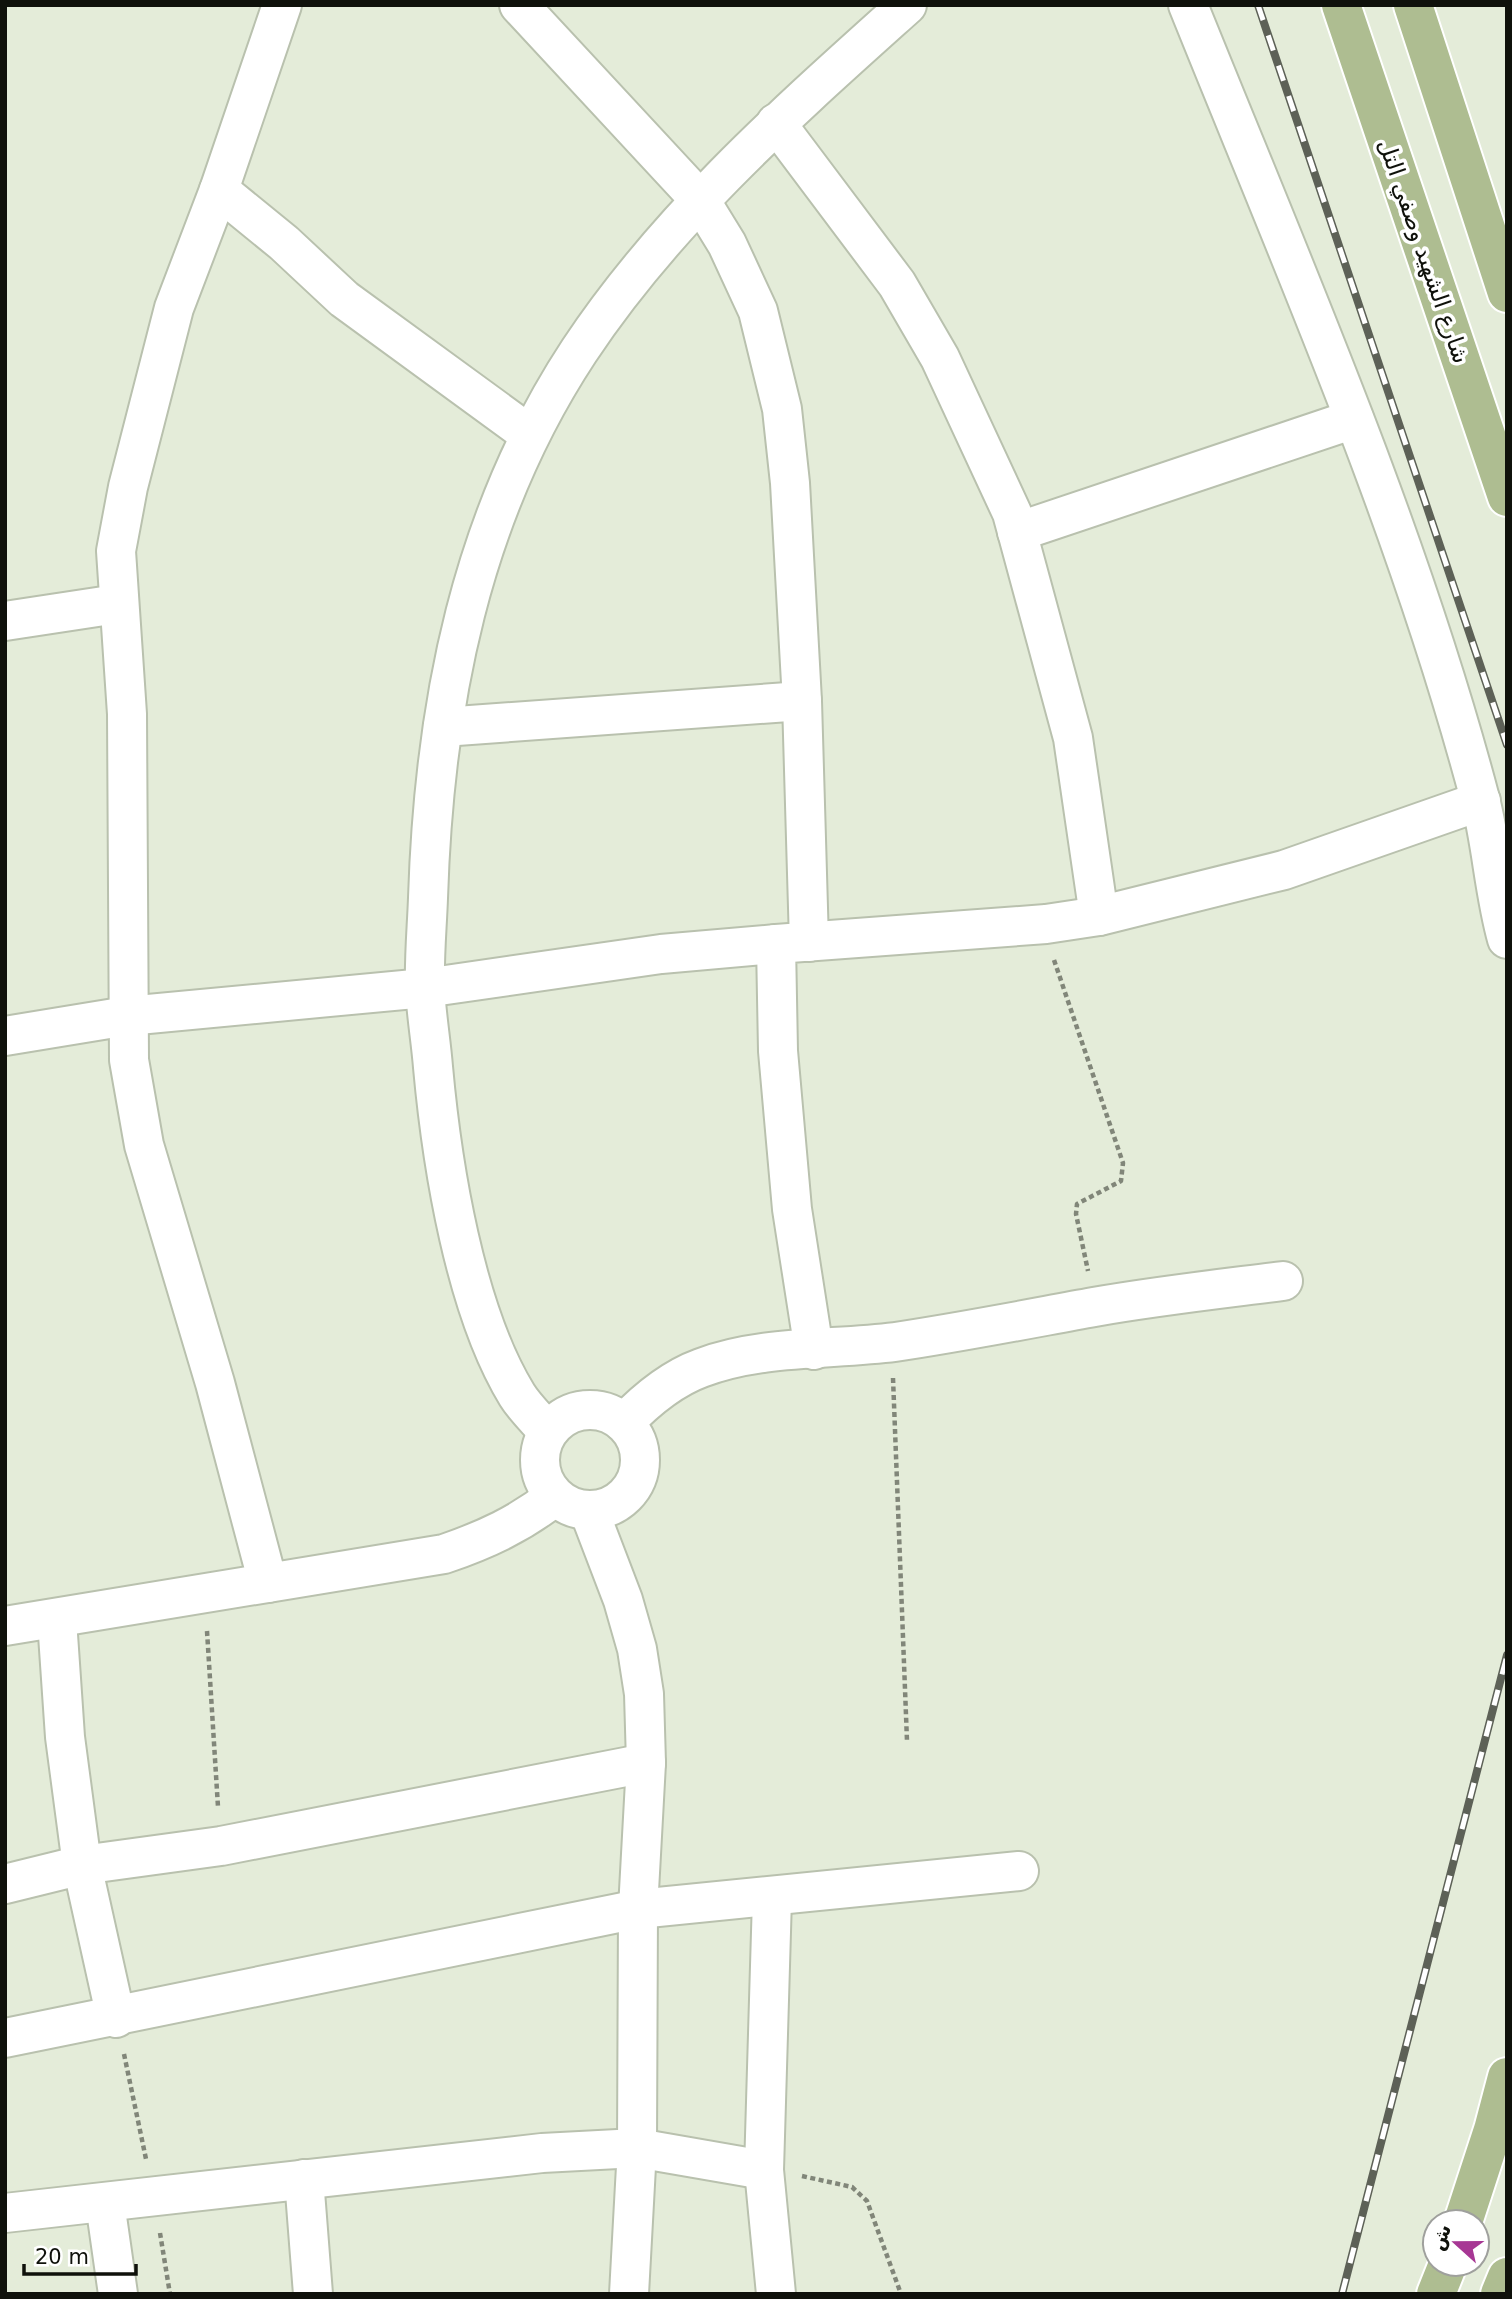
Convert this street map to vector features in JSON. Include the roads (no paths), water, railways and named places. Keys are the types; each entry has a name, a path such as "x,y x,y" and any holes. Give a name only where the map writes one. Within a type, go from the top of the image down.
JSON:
{"main road":[{"name":"شارع الشهيد وصفي التل","path":"1341,5 1507,497"},
{"path":"1412,5 1507,293"},
{"path":"1467,2208 1507,2077"},
{"path":"1500,2294 1507,2277"}],"street":[{"path":"268,1583 215,1383 144,1145 129,1060 127,714 117,604 116,551 128,487 174,308 219,190 282,5"},
{"path":"519,5 700,200 748,284 782,409 790,483 802,701 792,943 778,1051 792,1209 814,1350"},
{"path":"548,1432 519,1398 484,1324 449,1187 425,988 430,830 461,618 486,540 529,434 580,349 700,200 775,123 907,5"},
{"path":"1188,5 1354,419 1421,607 1480,801 1507,939"},
{"path":"775,123 897,284 940,358 1007,502 1073,738 1099,916"},
{"path":"219,190 284,243 344,299 529,434"},
{"path":"1017,532 1354,419"},
{"path":"5,621 117,604"},
{"path":"443,727 802,701"},
{"path":"5,1036 127,1016 425,988 661,954 1046,924 1099,916 1284,870 1480,801"},
{"path":"624,1423 650,1397 700,1368 746,1358 891,1342 988,1328 1096,1307 1283,1281"},
{"path":"585,1410 599,1410 624,1423 633,1434 640,1450 640,1469 634,1485 622,1499 607,1508 589,1511 569,1507 554,1497 541,1475 540,1453 548,1432 564,1417 585,1410"},
{"path":"5,1626 57,1620 205,1591 444,1554 491,1538 528,1517 554,1497"},
{"path":"589,1511 623,1600 637,1649 644,1695 646,1763 638,1909 637,2148 629,2294"},
{"path":"57,1620 65,1737 82,1865 116,2018"},
{"path":"5,1884 82,1865 221,1846 646,1763"},
{"path":"5,2038 116,2018 638,1909 772,1898 1019,1871"},
{"path":"772,1898 764,2169 776,2294"},
{"path":"5,2213 542,2153 637,2148 764,2169"},
{"path":"304,2179 313,2294"},
{"path":"105,2203 118,2294"}],"railway":[{"path":"1258,5 1507,745"},
{"path":"1342,2294 1507,1655"}]}
